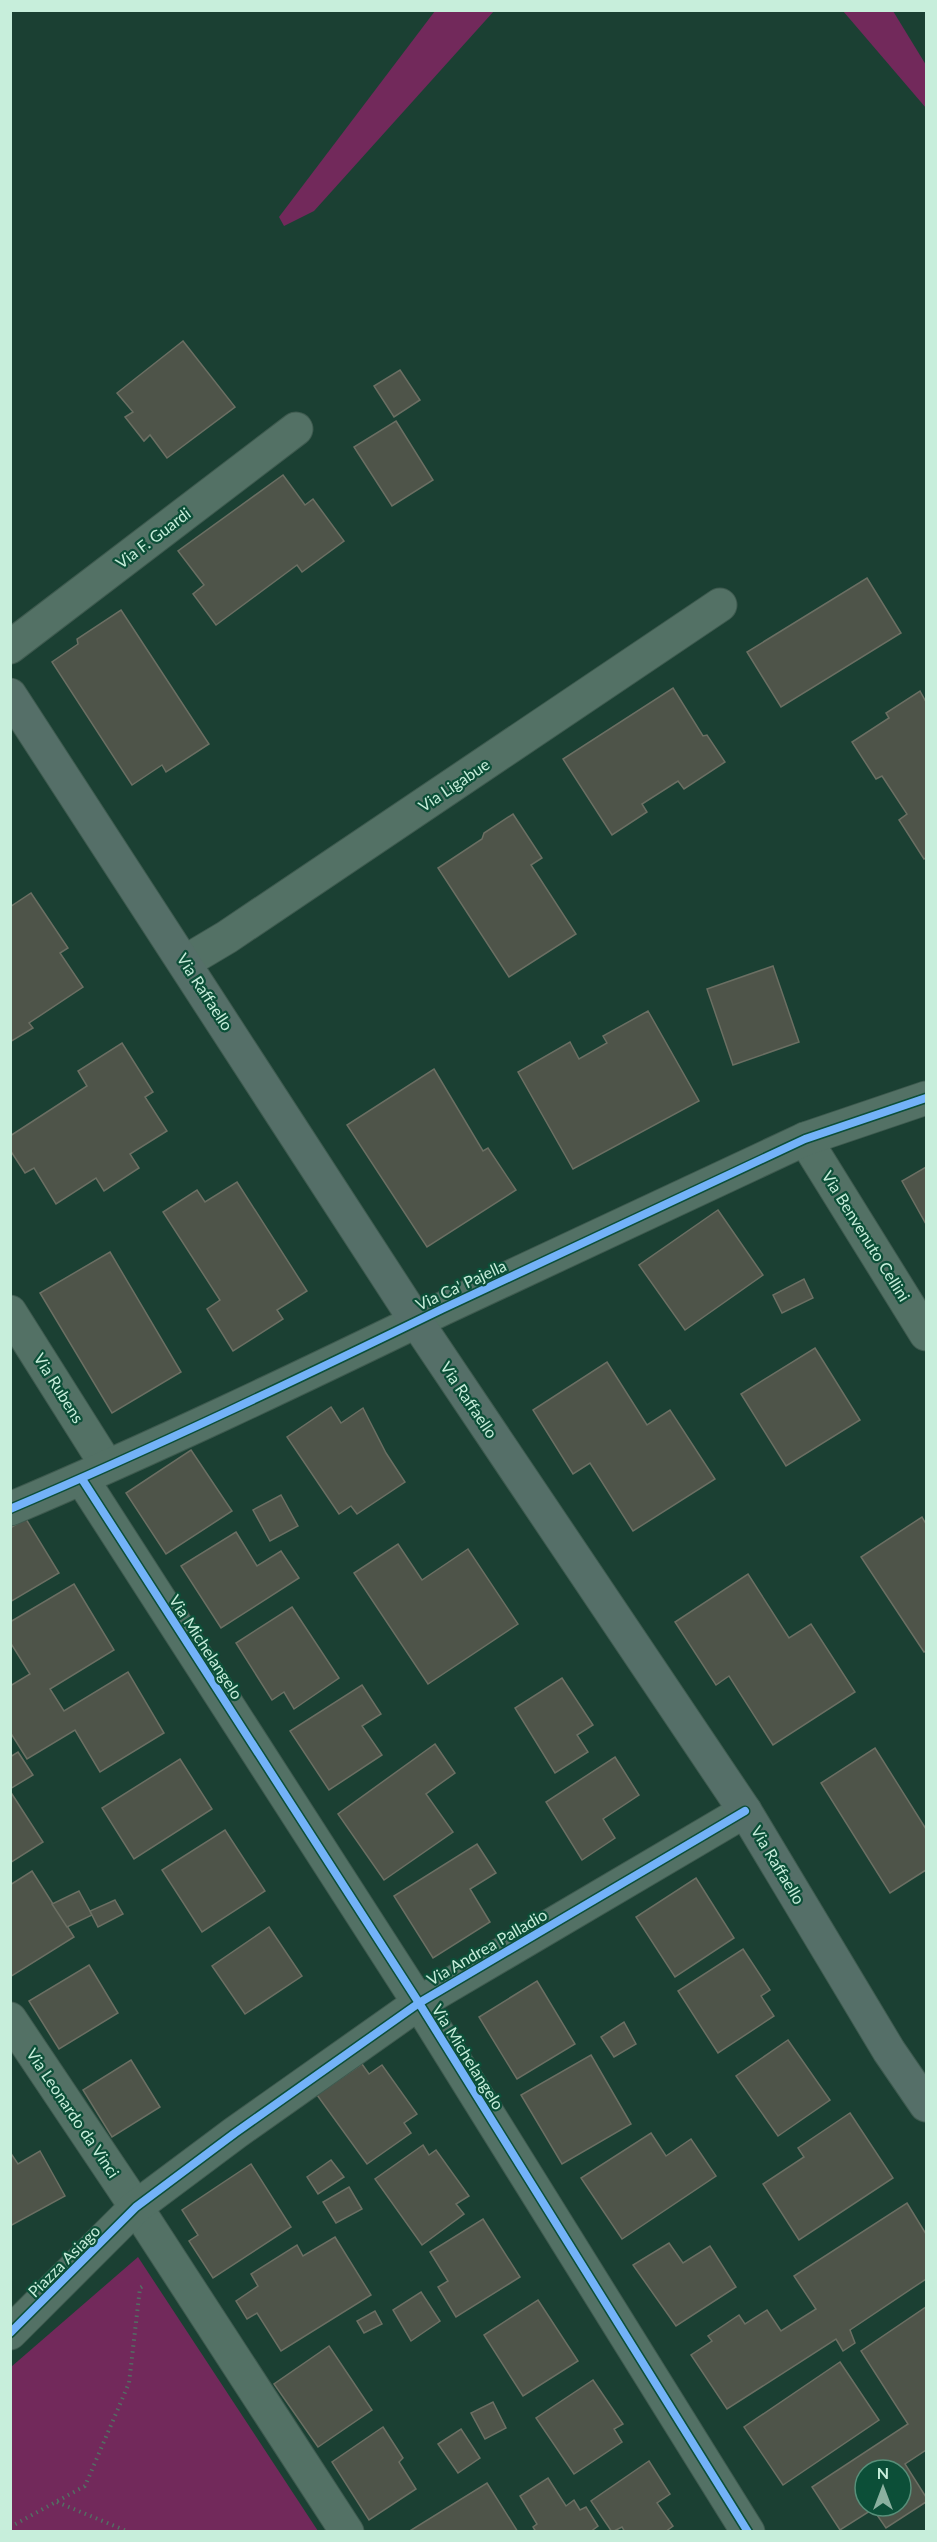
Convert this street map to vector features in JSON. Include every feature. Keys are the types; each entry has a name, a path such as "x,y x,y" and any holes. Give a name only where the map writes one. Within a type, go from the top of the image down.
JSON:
{"main road":[{"name":"Via Raffaello","path":"10,695 416,1321 745,1810 889,2051 927,2106"}],"street":[{"name":"Via F. Guardi","path":"10,647 296,429"},
{"name":"Via Ligabue","path":"185,962 227,937 720,605"},
{"name":"Via Ca' Pajella","path":"10,1509 388,1336 805,1138 927,1098"},
{"name":"Via Benvenuto Cellini","path":"805,1138 927,1334"},
{"name":"Via Rubens","path":"10,1311 94,1472"},
{"name":"Via Michelangelo","path":"94,1472 419,2003 748,2532"},
{"name":"Via Andrea Palladio","path":"136,2207 235,2133 419,2003 745,1810"},
{"name":"Via Leonardo da Vinci","path":"10,2019 136,2207"},
{"path":"136,2207 346,2532"},
{"name":"Piazza Asiago","path":"10,2333 136,2207"}],"path":[{"path":"10,2527 85,2486 129,2383 140,2288 172,2263"},
{"path":"56,2502 129,2532"}],"shaded area":[{"path":"435,11 494,11 314,211 284,226 279,217"},
{"path":"843,11 893,11 926,65 926,108"},
{"path":"138,2257 318,2531 11,2531 11,2367"}],"building":[{"path":"183,341 235,407 167,458 150,435 144,441 125,417 133,412 117,393"},
{"path":"400,370 420,400 394,417 374,386"},
{"path":"396,421 433,480 392,506 354,447"},
{"path":"283,475 305,505 313,499 344,541 302,572 297,565 216,625 193,594 204,585 178,551"},
{"path":"867,578 901,633 781,707 747,652"},
{"path":"121,610 209,744 166,772 162,765 132,785 52,662 78,644 77,639"},
{"path":"673,688 703,736 707,735 725,762 684,789 678,781 642,804 647,812 612,835 563,759"},
{"path":"920,691 926,702 926,858 924,859 899,820 907,814 882,776 876,779 852,742 889,718 886,713"},
{"path":"513,814 542,858 531,865 576,934 509,977 438,868 482,839 484,833"},
{"path":"31,893 68,948 60,953 83,987 29,1023 33,1028 10,1042 10,907"},
{"path":"773,966 799,1042 733,1065 707,989"},
{"path":"648,1011 699,1101 573,1169 518,1072 570,1042 579,1059 607,1043 603,1036"},
{"path":"122,1043 153,1092 145,1097 167,1131 130,1154 139,1168 104,1191 96,1178 56,1204 34,1168 25,1173 10,1150 10,1136 87,1086 78,1071"},
{"path":"434,1069 483,1151 488,1148 516,1190 427,1247 347,1125"},
{"path":"926,1167 926,1224 902,1181"},
{"path":"237,1182 307,1291 277,1310 283,1319 233,1351 207,1309 220,1300 163,1212 197,1190 205,1202"},
{"path":"718,1210 763,1275 685,1330 639,1265"},
{"path":"110,1252 181,1372 112,1413 40,1293"},
{"path":"804,1279 813,1298 782,1313 773,1295"},
{"path":"815,1348 860,1420 786,1466 741,1394"},
{"path":"607,1362 647,1425 670,1410 715,1479 633,1531 590,1463 573,1474 533,1410"},
{"path":"331,1407 341,1423 363,1408 386,1453 405,1482 357,1514 351,1506 339,1514 287,1437"},
{"path":"191,1450 232,1511 166,1554 126,1493"},
{"path":"281,1495 298,1526 270,1541 253,1510"},
{"path":"922,1517 926,1524 926,1651 924,1652 861,1557"},
{"path":"26,1519 59,1573 10,1602 10,1528"},
{"path":"236,1532 257,1566 281,1551 299,1578 221,1628 181,1566"},
{"path":"398,1544 422,1580 468,1549 518,1624 428,1684 354,1573"},
{"path":"748,1574 789,1638 811,1624 855,1692 773,1745 729,1676 716,1685 675,1622"},
{"path":"74,1584 114,1650 50,1689 64,1711 128,1672 164,1733 100,1772 75,1730 27,1759 10,1732 10,1686 30,1674 10,1642 10,1622"},
{"path":"292,1607 339,1678 294,1709 284,1692 272,1700 236,1643"},
{"path":"562,1678 593,1725 577,1735 588,1752 555,1773 515,1708"},
{"path":"362,1685 381,1714 362,1726 382,1755 329,1790 290,1731"},
{"path":"435,1744 455,1773 426,1794 453,1832 384,1880 338,1814"},
{"path":"875,1748 926,1829 926,1870 890,1893 821,1783"},
{"path":"18,1752 33,1775 10,1789 10,1757"},
{"path":"615,1757 639,1795 603,1819 615,1838 582,1860 546,1802"},
{"path":"180,1759 212,1809 134,1859 102,1808"},
{"path":"10,1791 43,1842 10,1863"},
{"path":"225,1830 265,1891 202,1932 162,1870"},
{"path":"477,1844 496,1873 470,1889 490,1922 433,1958 394,1896"},
{"path":"32,1871 74,1937 10,1977 10,1885"},
{"path":"696,1878 734,1938 675,1977 636,1917"},
{"path":"79,1891 92,1915 67,1927 52,1904"},
{"path":"115,1900 123,1914 98,1927 90,1911"},
{"path":"269,1927 302,1976 245,2014 212,1966"},
{"path":"743,1949 770,1990 761,1996 774,2016 718,2053 678,1991"},
{"path":"89,1965 118,2013 59,2049 29,2001"},
{"path":"537,1981 575,2044 517,2079 479,2017"},
{"path":"624,2022 636,2044 614,2057 601,2037"},
{"path":"788,2040 830,2100 778,2136 736,2076"},
{"path":"591,2055 631,2124 562,2164 521,2095"},
{"path":"131,2060 160,2107 112,2137 83,2090"},
{"path":"362,2064 369,2074 382,2065 417,2114 404,2123 411,2133 367,2164 317,2095"},
{"path":"850,2113 893,2178 799,2240 763,2184 804,2157 798,2148"},
{"path":"651,2133 666,2156 691,2139 716,2176 622,2239 581,2178"},
{"path":"423,2145 429,2155 436,2150 469,2196 456,2204 464,2214 422,2245 375,2179"},
{"path":"40,2151 65,2196 10,2226 10,2152 18,2164"},
{"path":"331,2160 344,2177 318,2194 307,2177"},
{"path":"251,2164 291,2227 213,2278 189,2241 198,2235 182,2210"},
{"path":"349,2187 362,2209 336,2223 323,2202"},
{"path":"907,2203 926,2234 926,2279 850,2330 855,2343 843,2351 836,2339 727,2409 691,2355 712,2341 708,2336 739,2315 745,2324 767,2310 781,2331 816,2309 794,2276"},
{"path":"483,2219 520,2277 456,2317 438,2287 448,2281 430,2252"},
{"path":"335,2237 371,2295 281,2351 257,2313 247,2319 236,2301 258,2286 251,2274 297,2245 303,2256"},
{"path":"669,2243 683,2263 710,2246 736,2287 676,2326 633,2265"},
{"path":"421,2292 440,2321 411,2341 393,2310"},
{"path":"538,2300 578,2361 523,2396 484,2335"},
{"path":"926,2307 926,2450 913,2459 856,2458 908,2424 861,2351"},
{"path":"375,2311 382,2324 364,2333 357,2321"},
{"path":"329,2346 372,2410 318,2447 274,2384"},
{"path":"840,2362 879,2420 783,2485 744,2427"},
{"path":"593,2380 623,2424 614,2429 622,2442 574,2474 536,2418"},
{"path":"493,2402 506,2428 485,2439 471,2413"},
{"path":"383,2427 403,2458 399,2462 416,2489 369,2520 332,2462"},
{"path":"461,2429 480,2458 458,2473 438,2444"},
{"path":"853,2460 853,2518 859,2518 840,2530 812,2487"},
{"path":"649,2461 670,2494 657,2503 673,2526 665,2532 625,2532 622,2527 612,2532 591,2501"},
{"path":"913,2477 926,2497 926,2502 913,2510"},
{"path":"548,2478 566,2506 574,2500 580,2510 586,2507 598,2526 590,2532 536,2532 533,2527 537,2524 520,2496"},
{"path":"487,2483 518,2532 408,2532"},
{"path":"879,2518 901,2518 886,2528"}],"cycle path":[{"path":"10,1509 228,1412 805,1139 926,1098"},
{"path":"82,1479 419,2003 748,2532"},
{"path":"10,2333 136,2207 235,2133 419,2003 745,1811"}]}
